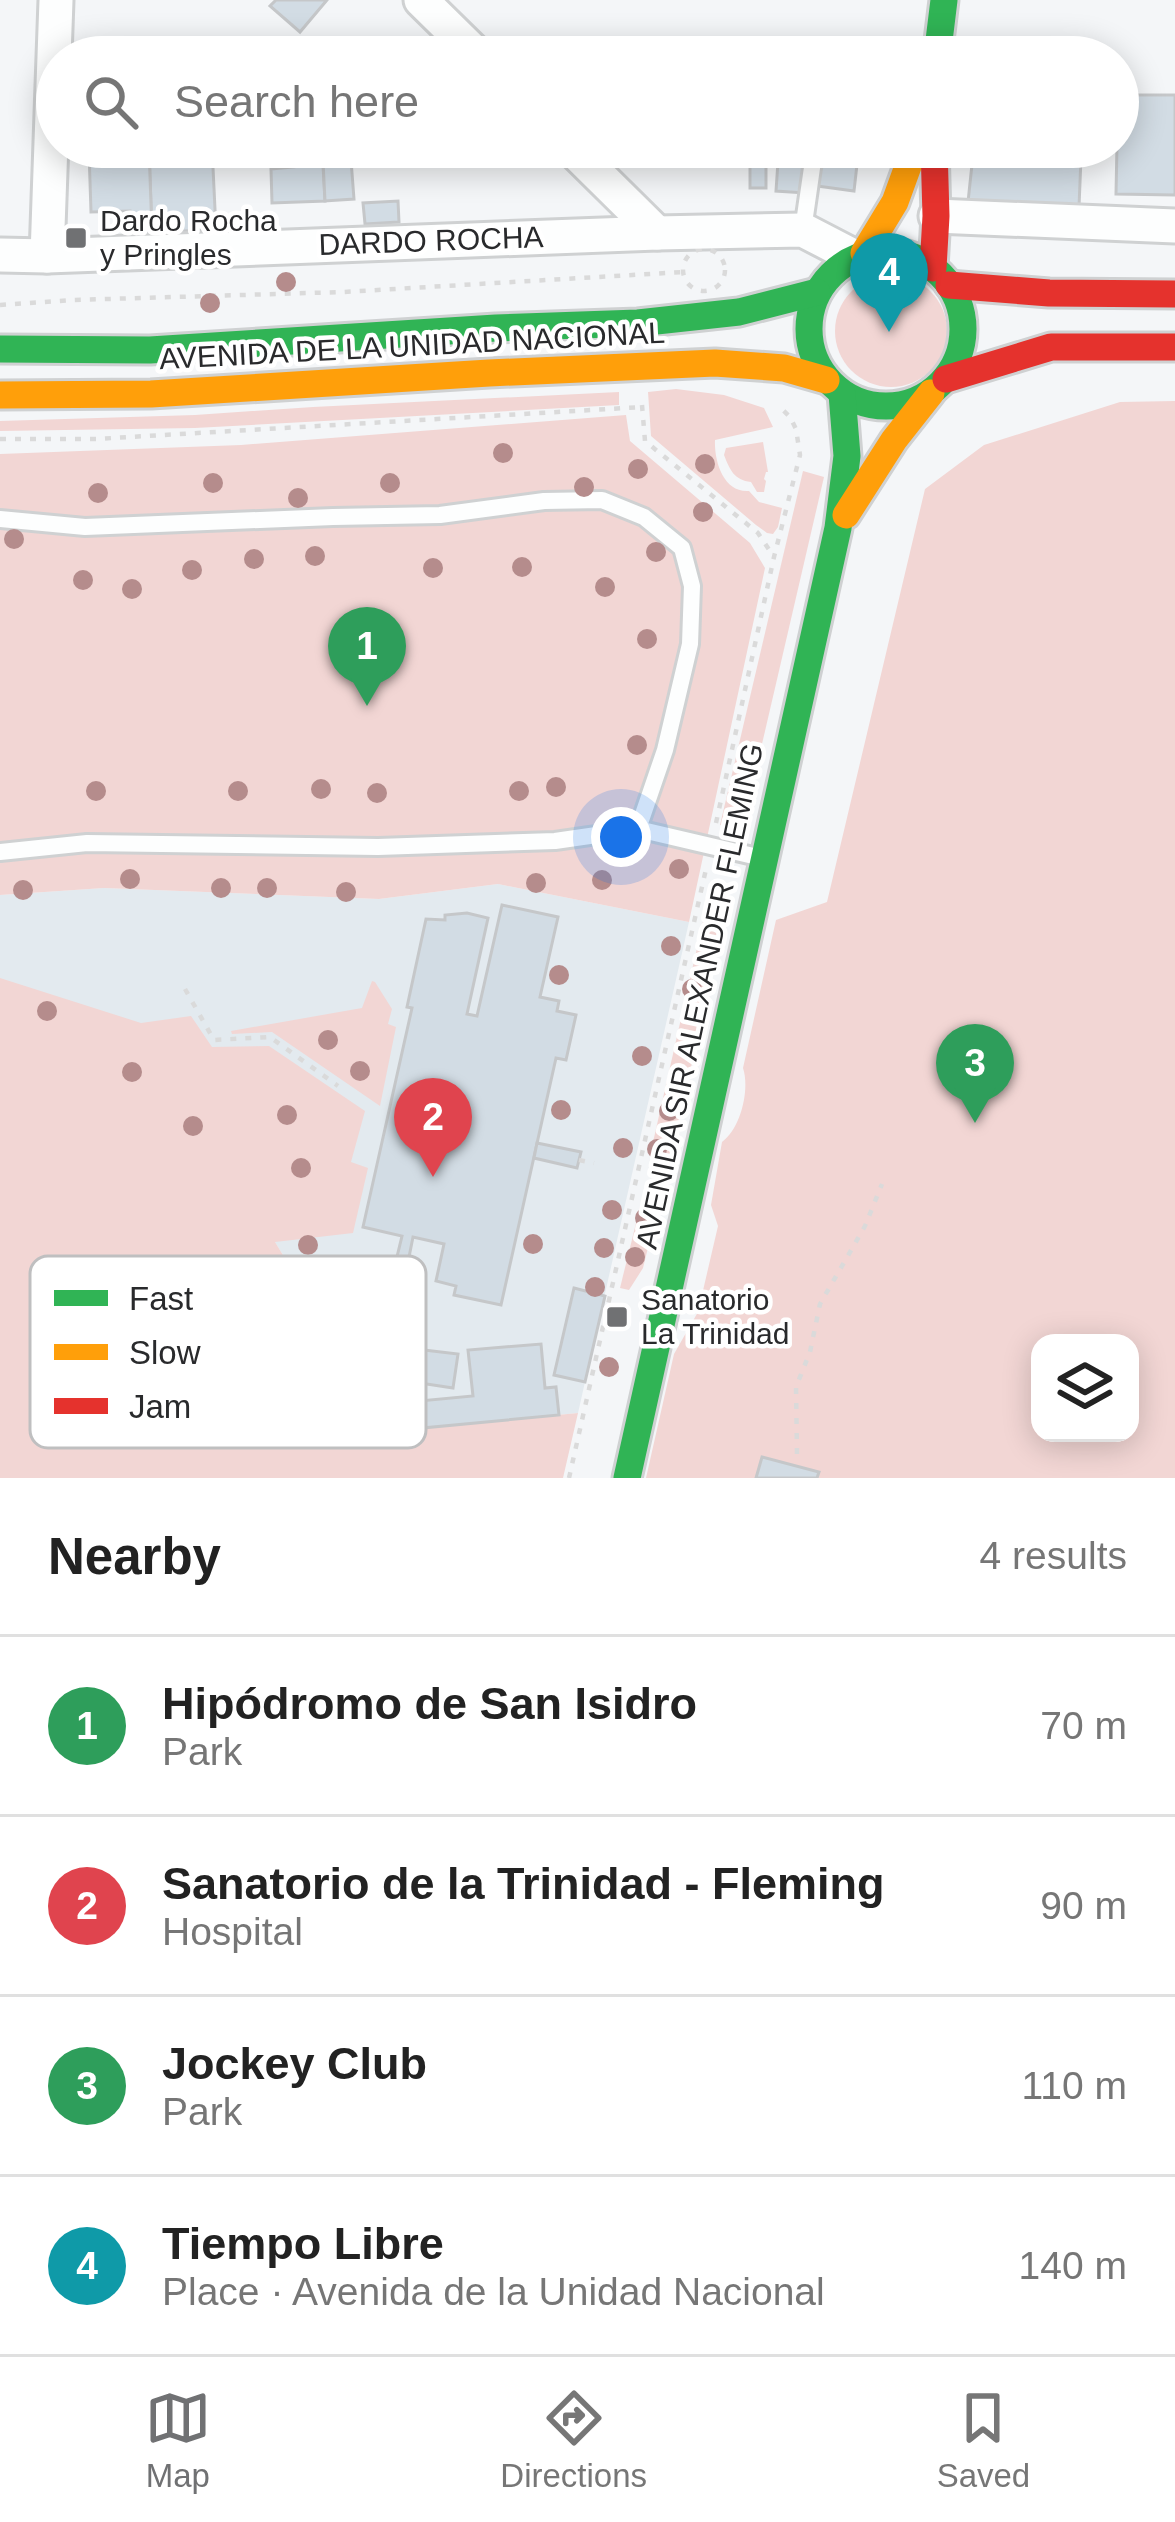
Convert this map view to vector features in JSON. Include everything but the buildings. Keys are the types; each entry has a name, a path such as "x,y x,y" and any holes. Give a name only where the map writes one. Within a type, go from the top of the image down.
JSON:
{"main road":[{"path":"940,36 944,0"},
{"path":"860,255 888,218 909,168"},
{"path":"935,168 941,276"},
{"path":"938,386 959,356 964,329 958,302 941,276 909,255 882,249 840,266 824,281 809,316 809,342 818,366 834,387 866,404 910,403 938,386 1051,347 1175,346"},
{"path":"941,276 1049,293 1175,294"},
{"name":"AVENIDA DE LA UNIDAD NACIONAL","path":"0,349 150,350 638,322 739,312 817,292"},
{"name":"AVENIDA DE LA UNIDAD NACIONAL","path":"0,395 151,394 715,363 784,368 834,387"},
{"name":"AVENIDA SIR ALEXANDER FLEMING","path":"838,528 894,440 938,386"},
{"name":"AVENIDA SIR ALEXANDER FLEMING","path":"627,1478 654,1360 680,1318 702,1245 705,1223 690,1195 838,528 848,456 834,387"}],"street":[{"path":"55,36 56,0"},
{"path":"421,0 458,36"},
{"path":"47,256 50,168"},
{"path":"591,168 657,233"},
{"path":"936,216 1175,226"},
{"name":"DARDO ROCHA","path":"0,255 802,230 860,255"}],"lane":[{"path":"802,230 812,168"},
{"path":"0,519 127,526 440,515 544,501 602,500 644,517 682,548 692,586 690,644 665,750 638,829"},
{"path":"0,852 87,843 378,848 555,841 638,829 763,858"}],"path":[{"path":"702,248 720,255 726,273 720,285 707,291 688,284 683,272 686,259 702,248"},
{"path":"0,305 683,272"},
{"path":"569,1478 800,455 790,417 767,398"},
{"path":"0,439 96,439 643,407 645,441 758,533 774,556"},
{"path":"185,989 214,1040 270,1037 338,1086"},
{"path":"579,1160 594,1163"},
{"path":"797,1454 796,1387 810,1352 820,1304 865,1226 882,1184"}],"shaded area":[{"path":"891,275 912,280 930,292 942,310 947,331 942,352 930,370 912,382 891,387 870,382 852,370 840,352 835,331 840,310 852,292 870,280"},
{"path":"676,389 724,395 764,408 773,427 715,440 715,449 727,482 749,491 759,502 782,508 773,534 756,525 651,436 648,392"},
{"path":"619,392 619,405 195,428 0,431 0,421"},
{"path":"1175,401 1175,1478 646,1478 674,1354 698,1312 718,1226 711,1205 722,1142 742,1108 743,1068 776,920 827,902 925,489 984,445 1120,402"},
{"path":"626,415 630,441 750,543 765,568 689,922 498,884 379,899 104,888 0,895 0,454 241,445"},
{"path":"763,442 768,472 764,492 757,492 751,482 733,473 724,455 726,448"},
{"path":"803,471 824,477 742,830 720,825"},
{"path":"498,884 689,922 578,1413 426,1428 426,1256 284,1256 200,1120 0,993 0,895 104,888 379,899"},
{"path":"707,904 727,908 671,1156 651,1151"},
{"path":"0,978 141,1023 191,1016 212,1047 269,1046 365,1111 351,1162 368,1168 353,1233 275,1242 284,1256 30,1256 30,1448 426,1448 426,1428 578,1413 563,1478 0,1478"},
{"path":"372,981 392,1009 388,1024 396,1027 380,1106 272,1032 232,1034 362,1008"},
{"path":"641,1203 658,1207 643,1268 629,1290 620,1288"}],"traffic: fast":[{"path":"940,36 944,0"},
{"path":"886,252 916,258 941,274 957,299 963,329 957,359 941,384 916,400 886,406 856,400 831,384 815,359 809,329 815,299 831,274 856,258 886,252"},
{"path":"0,349 150,350 638,323 739,312 817,292"},
{"path":"627,1478 838,528 847,456 842,394"}],"traffic: slow":[{"path":"864,253 895,202 907,168"},
{"path":"0,395 151,394 715,363 784,368 826,380"},
{"path":"846,515 931,393"}],"traffic: jam":[{"path":"933,268 935,168"},
{"path":"949,285 1049,293 1175,294"},
{"path":"946,379 1051,347 1175,347"}],"place":[{"name":"Dardo Rocha y Pringles","path":"76,238"},
{"name":"Tiempo Libre","path":"889,332"},
{"name":"Hipódromo de San Isidro","path":"367,706"},
{"name":"Jockey Club","path":"975,1123"},
{"name":"Sanatorio de la Trinidad - Fleming","path":"433,1177"},
{"name":"Sanatorio La Trinidad","path":"617,1317"}]}
